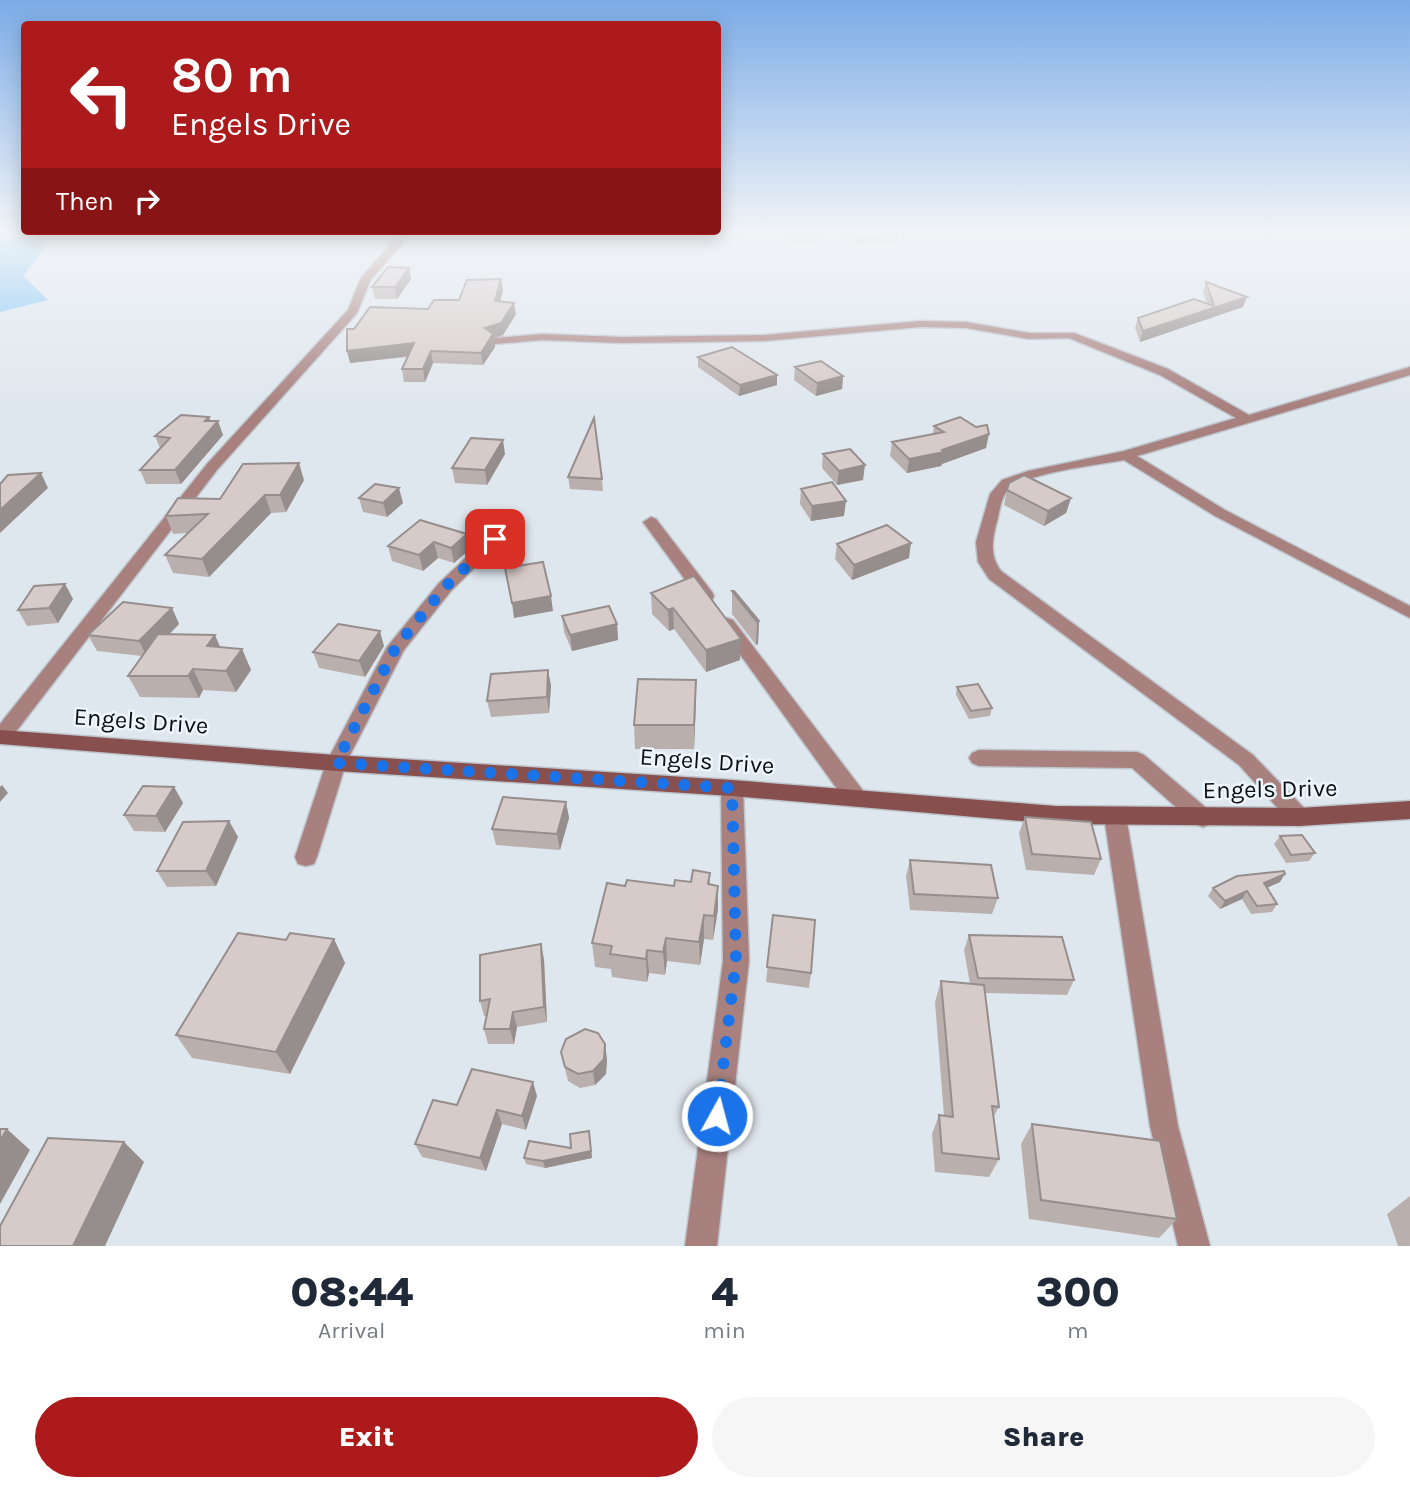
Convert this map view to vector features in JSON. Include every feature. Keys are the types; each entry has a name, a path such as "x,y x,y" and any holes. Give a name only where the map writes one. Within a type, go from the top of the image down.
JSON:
{"street":[{"path":"0,737 212,467 353,311 361,290"},
{"path":"495,341 542,337 622,340 764,338 920,324 966,325 1029,335 1063,334 1164,372 1249,420"},
{"path":"1299,817 1246,760 995,575 986,562 984,542 990,516 997,494 1007,483 1028,475 1126,455 1410,371"},
{"path":"1126,455 1220,513 1410,613"},
{"path":"651,522 856,798"},
{"path":"306,858 336,763 396,647 445,587 495,539"},
{"name":"Engels Drive","path":"0,737 336,763 732,788 1055,815 1299,817 1410,810"},
{"path":"979,758 1137,760 1203,818"},
{"path":"701,1246 736,961 732,788"},
{"path":"1115,816 1164,1126 1194,1246"}],"shaded area":[{"path":"0,290 38,290 48,300 0,312"}],"building":[{"path":"463,290 498,290 495,301 514,303 501,323 485,328 493,334 481,353 431,351 423,369 402,369 414,343 347,351 347,329 354,329 370,307 428,309 434,300 459,300"},
{"path":"1209,290 1228,290 1247,297 1143,331 1138,318 1194,299 1214,306"},
{"path":"732,347 777,375 740,385 698,357"},
{"path":"821,361 843,376 817,383 795,367"},
{"path":"181,415 209,417 205,421 218,421 175,470 140,470 170,438 155,436"},
{"path":"960,417 976,427 987,425 989,434 942,450 944,452 909,459 892,442 944,432 934,426"},
{"path":"594,418 602,479 568,477"},
{"path":"471,438 503,440 485,470 452,468"},
{"path":"850,449 865,465 839,471 823,454"},
{"path":"299,463 280,495 265,495 202,559 165,555 208,514 166,516 178,498 220,499 243,464"},
{"path":"41,473 0,510 0,484 8,475"},
{"path":"1024,475 1071,498 1048,511 1007,490 1009,483"},
{"path":"832,482 846,501 812,506 801,489"},
{"path":"375,484 399,488 383,503 359,498"},
{"path":"420,520 467,534 451,548 434,542 419,555 388,546"},
{"path":"887,525 911,543 854,565 837,544"},
{"path":"543,562 551,596 512,603 505,568"},
{"path":"694,576 741,639 706,650 673,608 668,610 651,593"},
{"path":"65,584 49,608 18,610 34,586"},
{"path":"734,591 759,621 757,622"},
{"path":"123,602 172,608 139,641 88,635"},
{"path":"609,606 617,624 570,635 562,616"},
{"path":"338,624 380,631 359,661 313,652"},
{"path":"158,634 215,635 207,646 242,649 226,671 193,669 188,676 128,676"},
{"path":"548,670 547,697 487,701 491,674"},
{"path":"638,679 696,680 694,725 634,725"},
{"path":"978,684 992,708 971,711 957,687"},
{"path":"143,786 174,787 156,816 124,815"},
{"path":"503,797 566,802 557,834 492,829"},
{"path":"1025,817 1091,822 1101,859 1032,854"},
{"path":"229,821 206,871 157,871 183,822"},
{"path":"1302,835 1315,853 1291,855 1280,836"},
{"path":"910,860 991,865 998,898 914,894"},
{"path":"693,870 710,873 708,884 718,886 714,916 704,915 699,942 666,938 663,952 647,950 646,959 610,954 612,946 592,943 607,883 625,886 627,880 674,886 675,880 691,882"},
{"path":"1284,871 1285,874 1264,883 1277,904 1257,906 1247,891 1225,901 1213,888 1237,876"},
{"path":"773,915 815,920 811,973 767,967"},
{"path":"238,933 286,940 290,933 334,939 276,1052 176,1035"},
{"path":"969,935 1062,937 1074,980 978,978"},
{"path":"541,944 544,1007 513,1012 510,1029 484,1029 490,999 480,1001 480,955"},
{"path":"941,981 984,985 999,1107 992,1106 999,1159 942,1153 939,1115 953,1117"},
{"path":"585,1029 598,1033 605,1044 604,1059 593,1071 578,1074 565,1067 561,1052 566,1039"},
{"path":"472,1069 533,1082 522,1116 497,1110 480,1158 415,1144 433,1100 457,1105"},
{"path":"1032,1124 1160,1141 1177,1219 1041,1200"},
{"path":"0,1129 7,1129 0,1141"},
{"path":"589,1131 591,1151 543,1161 524,1158 529,1141 571,1148 570,1134"},
{"path":"48,1138 124,1142 73,1246 0,1246 0,1226"}],"route":[{"path":"495,539 445,587 396,647 336,763 732,788 736,961 717,1116"}]}
